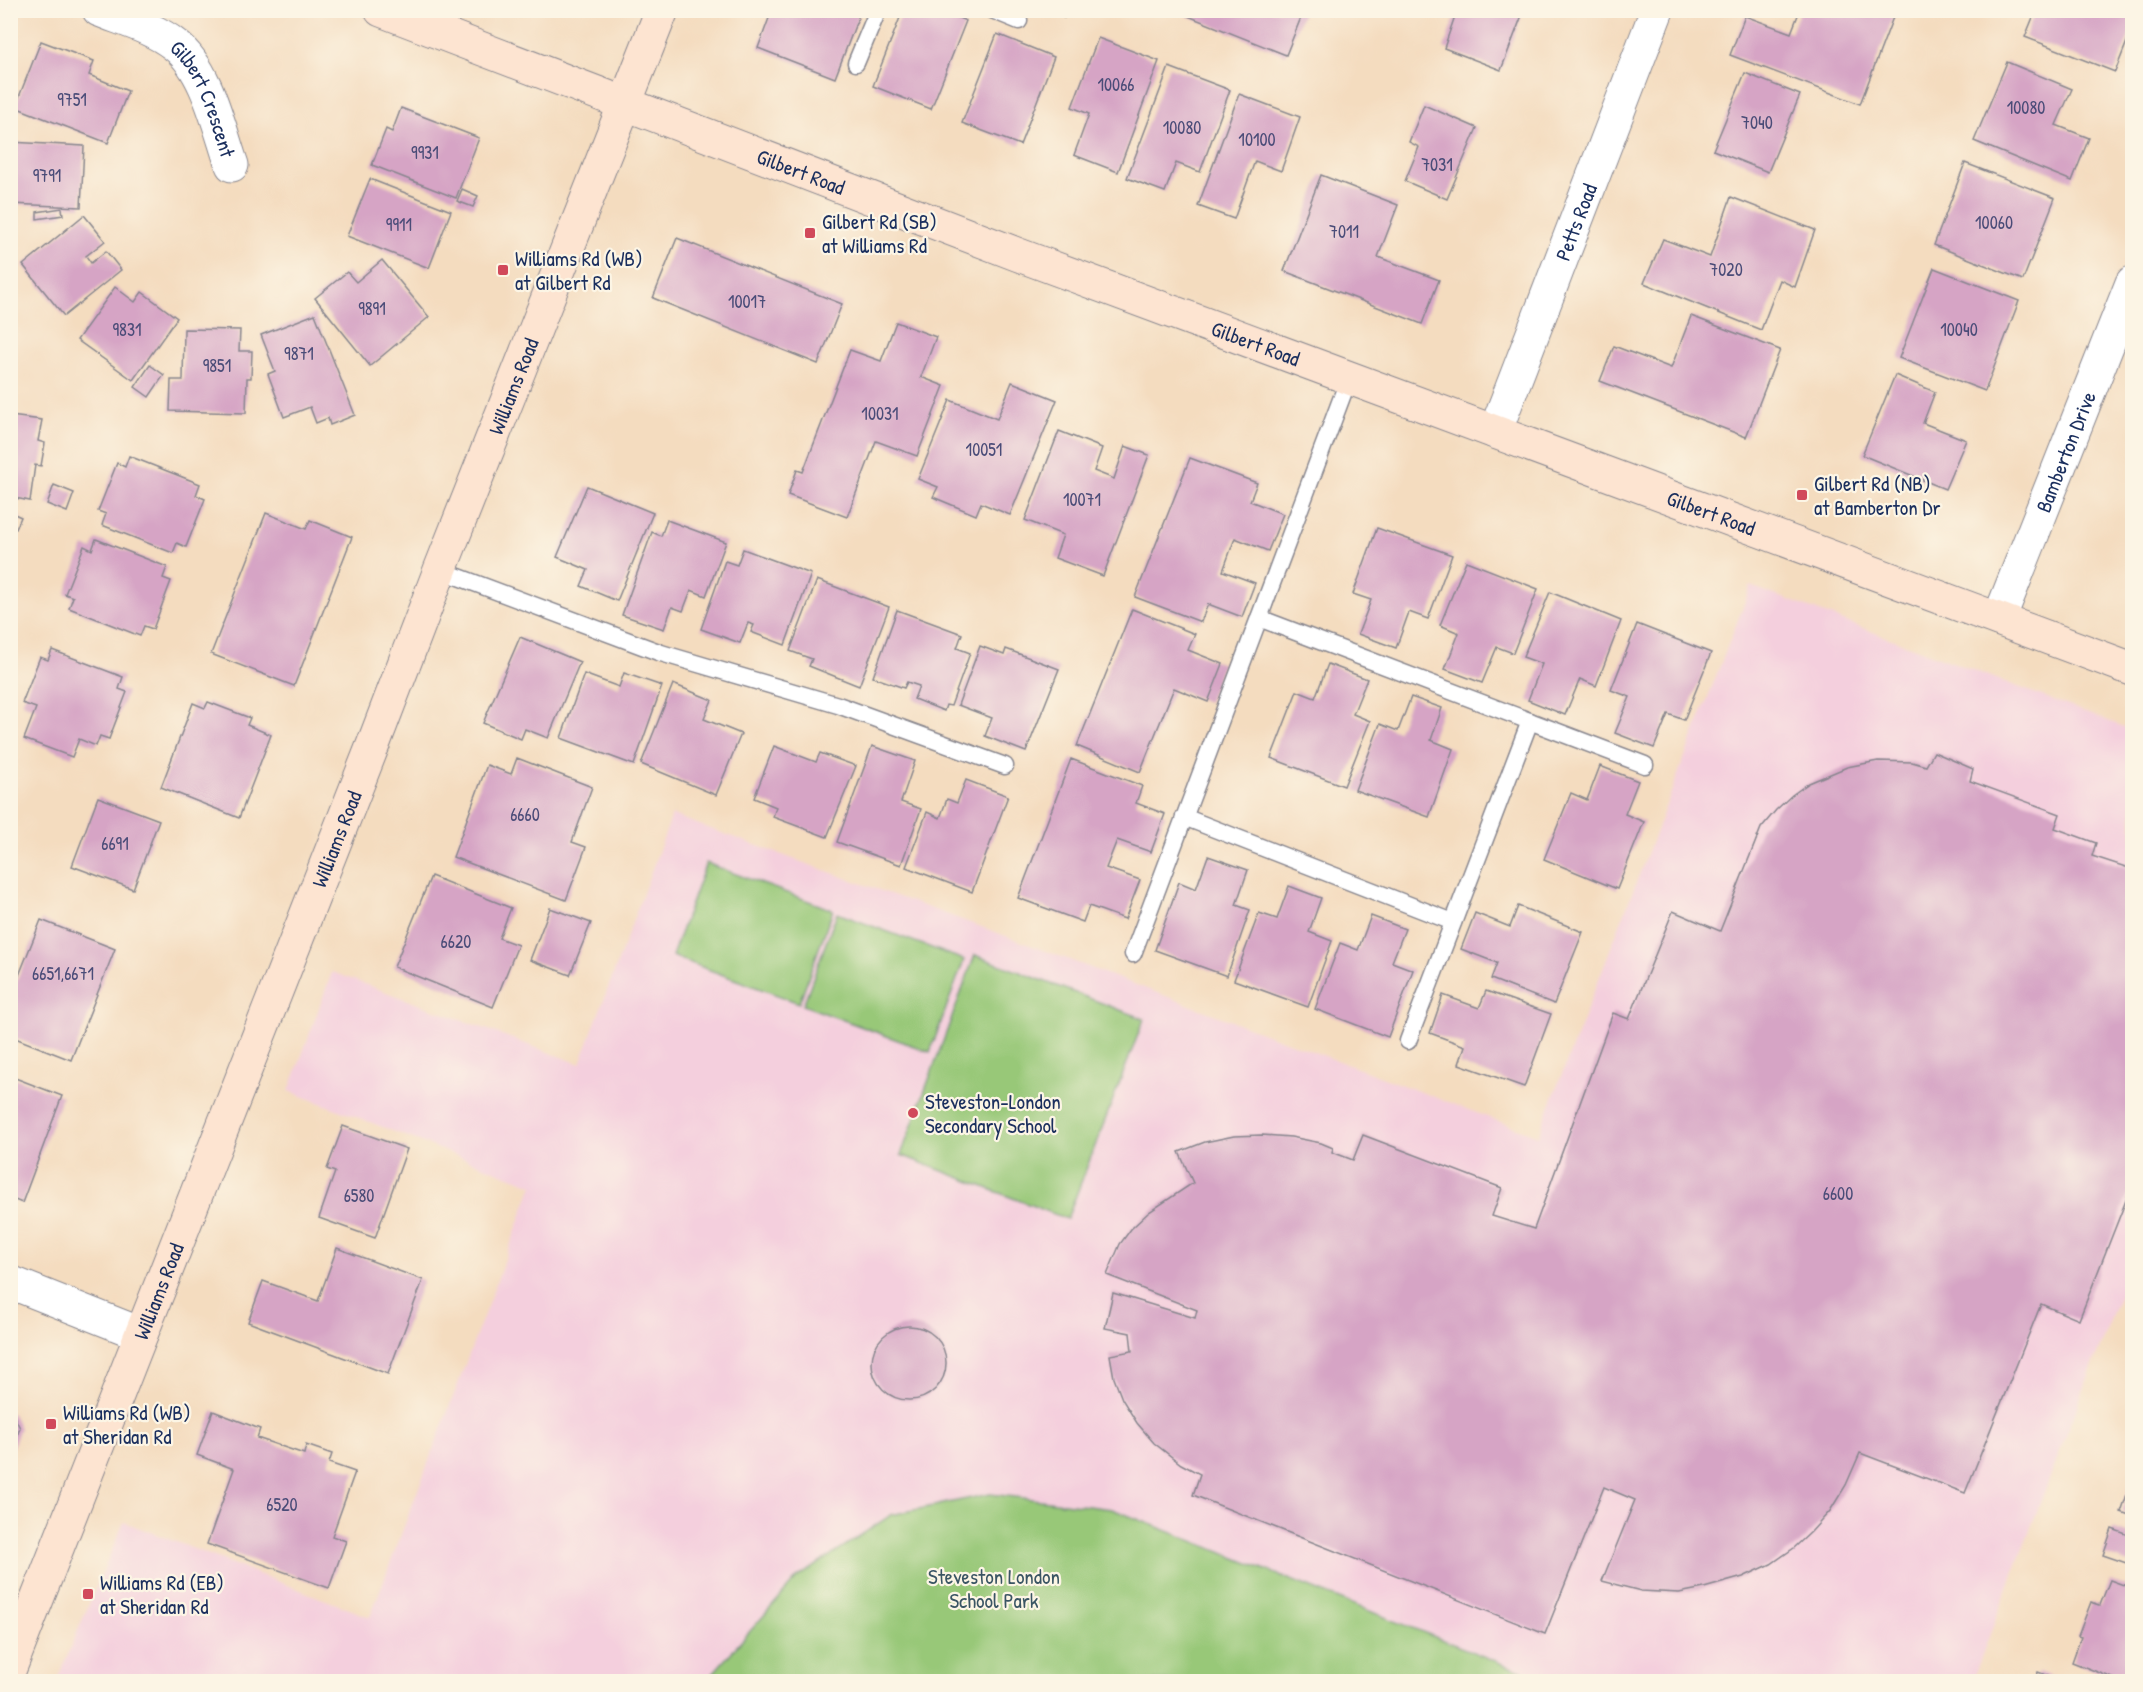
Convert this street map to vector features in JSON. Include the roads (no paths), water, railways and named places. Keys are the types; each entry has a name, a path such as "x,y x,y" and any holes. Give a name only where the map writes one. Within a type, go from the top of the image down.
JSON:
{"main road":[{"name":"Gilbert Road","path":"381,10 1019,255 2133,669"},
{"name":"Williams Road","path":"10,1668 662,10"}],"street":[{"name":"Gilbert Crescent","path":"99,10 154,32 175,44 192,59 203,80 232,165"},
{"name":"Petts Road","path":"1495,432 1657,10"},
{"name":"Bamberton Drive","path":"1999,619 2133,283"},
{"path":"10,1282 141,1334"}],"lane":[{"path":"856,63 878,10"},
{"path":"992,10 1019,21"},
{"path":"1133,954 1349,378"},
{"path":"440,570 661,653 838,705 1005,766"},
{"path":"1259,618 1646,765"},
{"path":"1408,1041 1530,721"},
{"path":"1184,817 1453,922"}],"place":[{"name":"Gilbert Rd (SB) at Williams Rd","path":"810,233"},
{"name":"Williams Rd (WB) at Gilbert Rd","path":"503,270"},
{"name":"Gilbert Rd (NB) at Bamberton Dr","path":"1802,495"},
{"name":"Steveston-London Secondary School","path":"913,1113"},
{"name":"Williams Rd (WB) at Sheridan Rd","path":"51,1424"},
{"name":"Williams Rd (EB) at Sheridan Rd","path":"88,1594"}],"park label":[{"name":"Steveston London School Park","path":"994,1588"}]}
